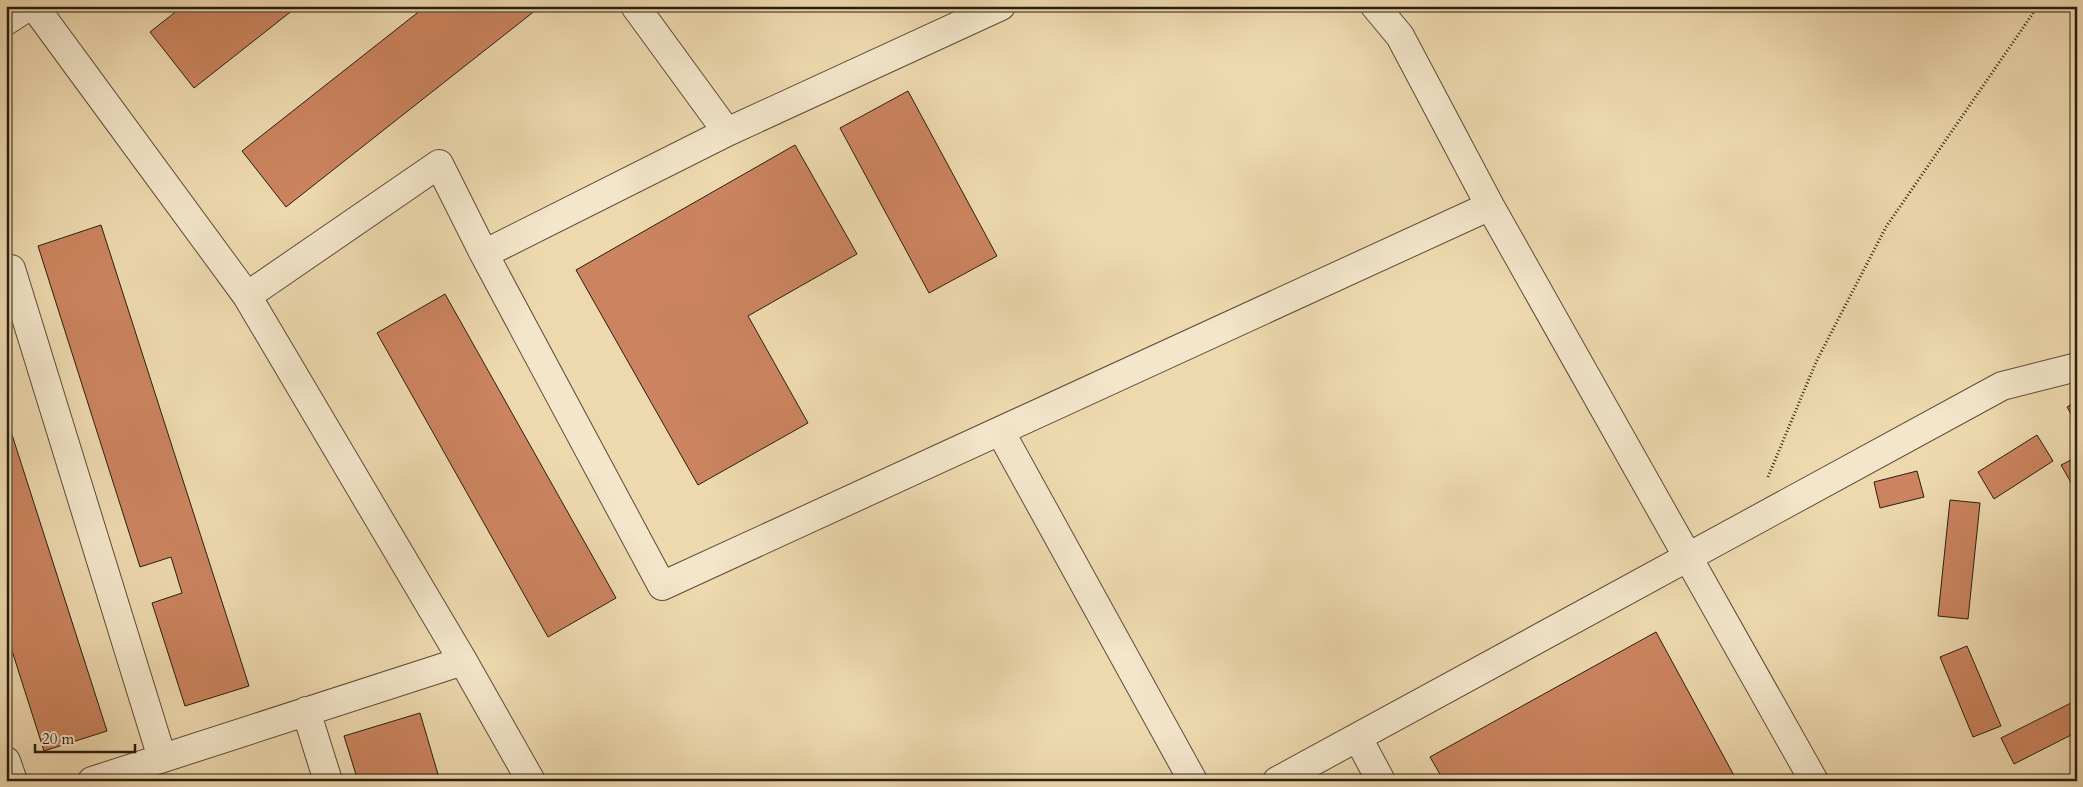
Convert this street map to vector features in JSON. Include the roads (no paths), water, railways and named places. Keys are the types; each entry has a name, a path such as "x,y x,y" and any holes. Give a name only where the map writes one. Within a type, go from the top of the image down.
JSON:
{"lane":[{"path":"6,21 29,6"},
{"path":"34,6 247,296 463,661 531,781"},
{"path":"635,6 727,132"},
{"path":"484,254 727,132 1001,6"},
{"path":"1375,6 1400,36 1490,206 1814,781"},
{"path":"247,296 439,164 484,254 662,586 1490,206"},
{"path":"11,269 162,758"},
{"path":"1277,781 2002,386 2077,367"},
{"path":"1000,431 1193,781"},
{"path":"92,781 463,661"},
{"path":"306,711 328,781"},
{"path":"1358,738 1382,781"},
{"path":"6,761 13,781"}]}
